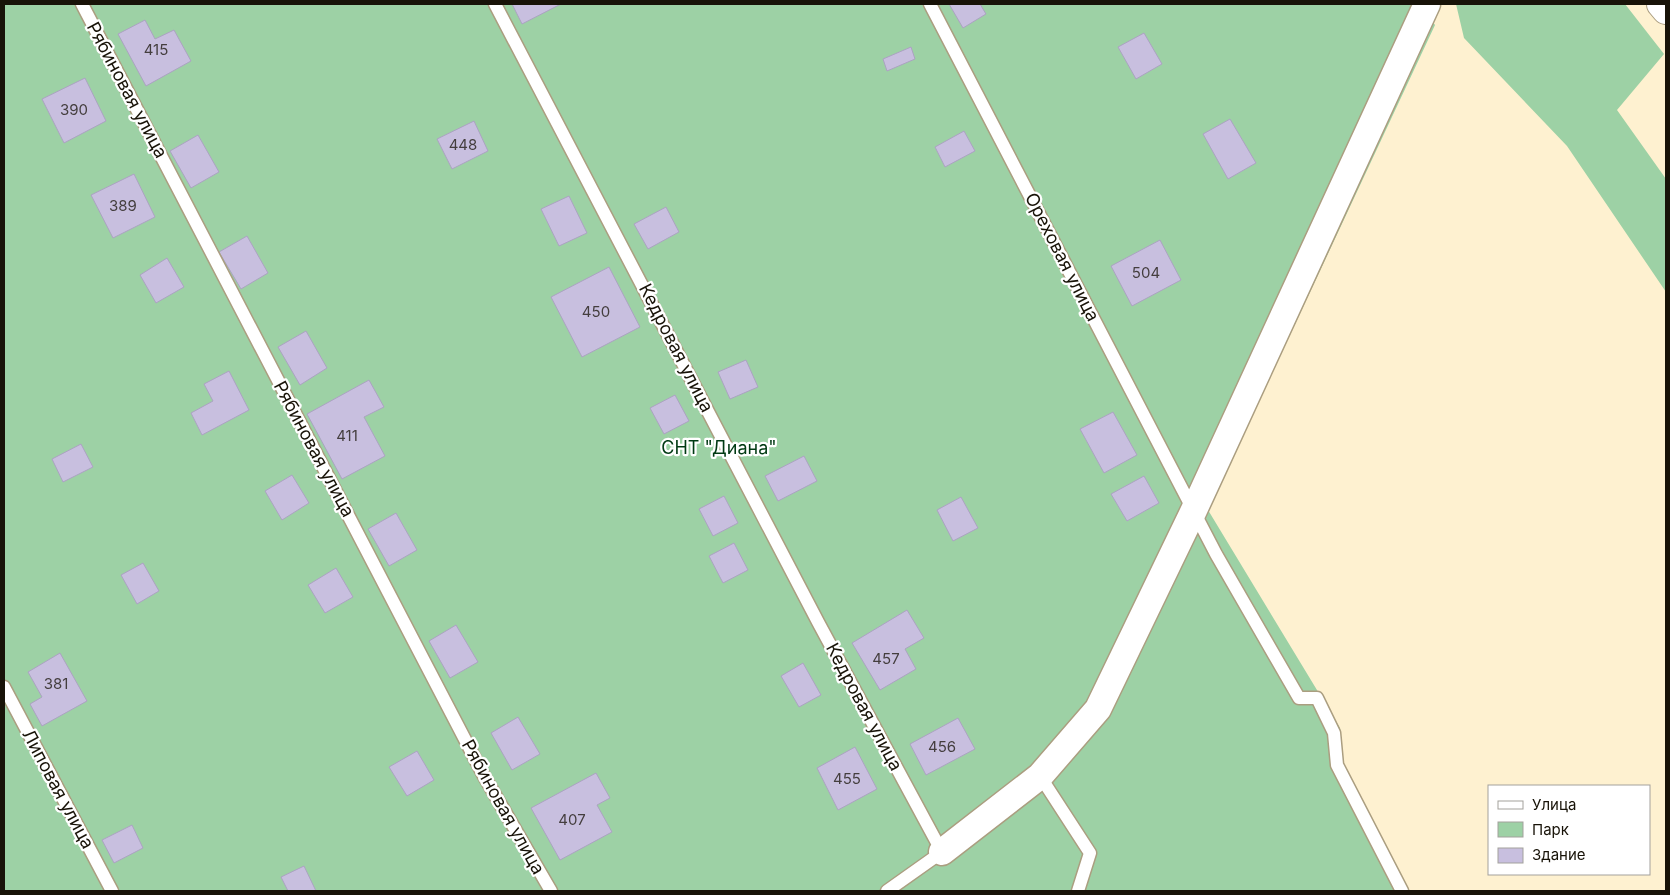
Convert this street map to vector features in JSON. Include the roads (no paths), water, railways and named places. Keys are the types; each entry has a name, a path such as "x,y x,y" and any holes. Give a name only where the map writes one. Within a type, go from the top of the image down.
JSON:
{"street":[{"path":"942,852 1040,776 1098,709 1194,510 1427,4"},
{"path":"1661,4 1666,10"}],"lane":[{"name":"Рябиновая улица","path":"82,4 484,776 551,891"},
{"name":"Кедровая улица","path":"495,4 818,622 942,852"},
{"name":"Ореховая улица","path":"930,4 1216,554 1299,698 1317,698 1334,733 1337,765 1402,891"},
{"name":"Липовая улица","path":"4,687 112,891"},
{"path":"1040,776 1090,853 1078,891"},
{"path":"886,891 942,852"}],"park label":[{"name":"СНТ \"Диана\"","path":"719,448"}]}
